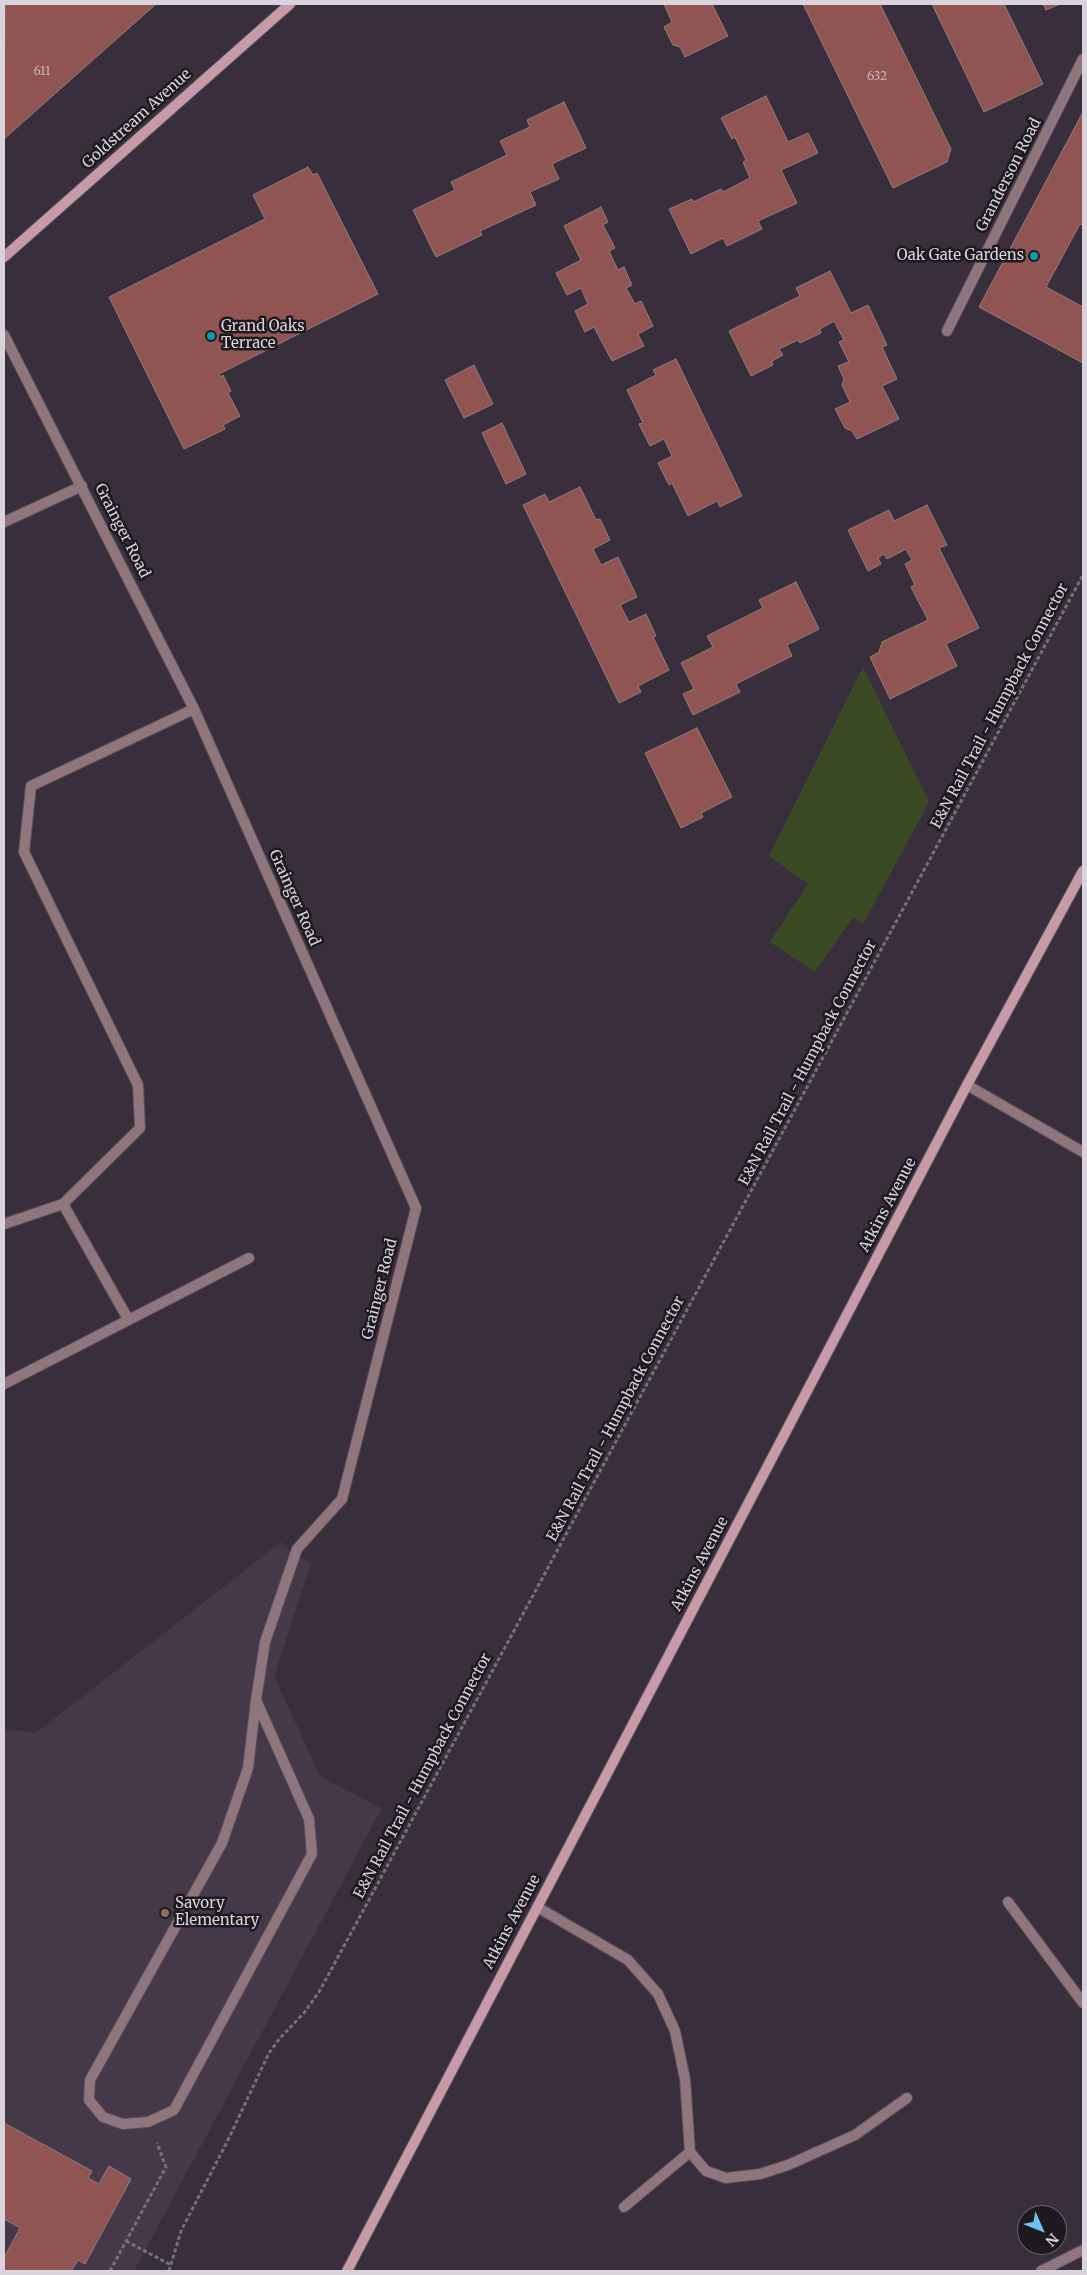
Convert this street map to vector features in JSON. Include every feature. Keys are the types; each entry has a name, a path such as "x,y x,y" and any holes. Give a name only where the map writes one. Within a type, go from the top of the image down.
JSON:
{"street":[{"name":"Goldstream Avenue","path":"4,257 290,4"},
{"name":"Granderson Road","path":"947,331 1083,60"},
{"name":"Grainger Road","path":"4,335 194,709 416,1208 342,1499 296,1549 265,1642 256,1700"},
{"path":"4,522 82,486"},
{"path":"4,1224 63,1204 140,1128 138,1085 24,852 31,786 194,709"},
{"name":"Atkins Avenue","path":"347,2271 967,1085 1083,872"},
{"path":"967,1085 1083,1152"},
{"path":"63,1204 128,1319"},
{"path":"4,1384 249,1258"},
{"path":"256,1700 310,1818 312,1854 174,2110 148,2122 123,2124 103,2117 89,2100 90,2080 222,1843 248,1768 256,1700"},
{"path":"1008,1902 1083,2003"},
{"path":"537,1907 628,1960 658,1994 675,2031 685,2079 690,2152 706,2171 726,2178 760,2174 788,2165 855,2135 907,2098"},
{"path":"624,2207 690,2152"},
{"path":"1041,2271 1083,2250"}],"path":[{"name":"E&N Rail Trail - Humpback Connector","path":"169,2271 181,2231 227,2142 269,2053 280,2038 304,2014 319,1992 1083,575"},
{"path":"110,2271 166,2167 148,2122"},
{"path":"126,2241 171,2265"}],"shaded area":[{"name":"Savory Elementary","path":"281,1542 292,1553 311,1563 274,1677 321,1777 382,1808 134,2271 4,2271 4,1729 36,1733"}],"green space":[{"path":"863,667 929,802 863,924 853,917 815,972 770,942 808,884 769,856"}],"building":[{"path":"5,4 156,4 4,139"},
{"path":"664,4 712,4 728,36 685,57 680,47 673,45 664,27 672,22"},
{"path":"803,4 880,4 951,149 947,162 893,188"},
{"path":"932,4 1004,4 1043,84 984,112"},
{"path":"1043,4 1060,4 1046,10"},
{"path":"766,96 788,142 808,133 818,153 781,170 797,203 758,221 762,229 727,246 723,238 691,254 669,209 692,199 693,202 721,189 723,192 750,178 743,162 746,160 735,137 732,139 721,118"},
{"path":"564,102 586,148 552,164 559,179 530,192 536,205 480,231 482,235 436,257 413,210 455,190 451,182 507,155 500,141 530,127 527,120"},
{"name":"Oak Gate Gardens","path":"1083,112 1083,226 1080,224 1046,287 1083,307 1083,363 979,307"},
{"name":"Grand Oaks Terrace","path":"308,167 313,175 317,173 378,294 219,374 221,377 223,375 231,391 228,393 240,416 223,425 225,429 184,449 109,297 265,219 253,195"},
{"path":"601,207 608,222 603,225 615,248 609,251 618,270 624,267 632,285 626,288 635,304 641,301 653,326 638,334 644,346 612,361 594,327 585,332 575,311 588,304 581,288 567,295 556,273 581,260 564,226"},
{"path":"830,271 851,313 868,305 887,345 882,347 897,379 882,386 899,419 857,439 852,431 845,428 835,409 850,402 842,385 844,379 838,366 849,362 839,342 844,340 834,321 820,329 821,333 800,343 798,340 779,349 783,355 772,361 773,365 751,376 729,331 800,296 796,288"},
{"path":"676,359 742,496 720,507 717,501 688,516 672,483 669,485 658,463 672,456 664,439 650,446 639,424 643,423 627,390 656,375 653,370"},
{"path":"474,365 493,404 464,418 445,380"},
{"path":"502,423 526,474 506,484 482,433"},
{"path":"580,487 596,520 600,519 610,540 593,549 601,565 618,557 637,597 620,605 629,622 646,614 656,636 653,637 669,670 638,686 641,692 619,703 523,505 545,494 549,502"},
{"path":"927,505 947,545 939,548 979,628 946,644 957,666 890,699 870,657 879,652 882,642 928,620 911,587 915,585 905,564 912,560 906,549 887,559 884,554 878,558 881,564 868,571 848,530 889,510 894,521"},
{"path":"796,582 819,629 787,645 792,656 736,684 740,692 693,715 683,694 694,689 681,663 713,647 707,636 763,608 759,600"},
{"path":"697,728 732,797 701,813 703,817 681,828 645,753"},
{"path":"4,2123 92,2171 88,2178 99,2184 109,2166 131,2179 85,2264 78,2260 71,2271 4,2271 4,2258 20,2228 4,2219"}],"place":[{"name":"Oak Gate Gardens","path":"1034,256"},
{"name":"Grand Oaks Terrace","path":"211,336"},
{"name":"Savory Elementary","path":"165,1913"}]}
